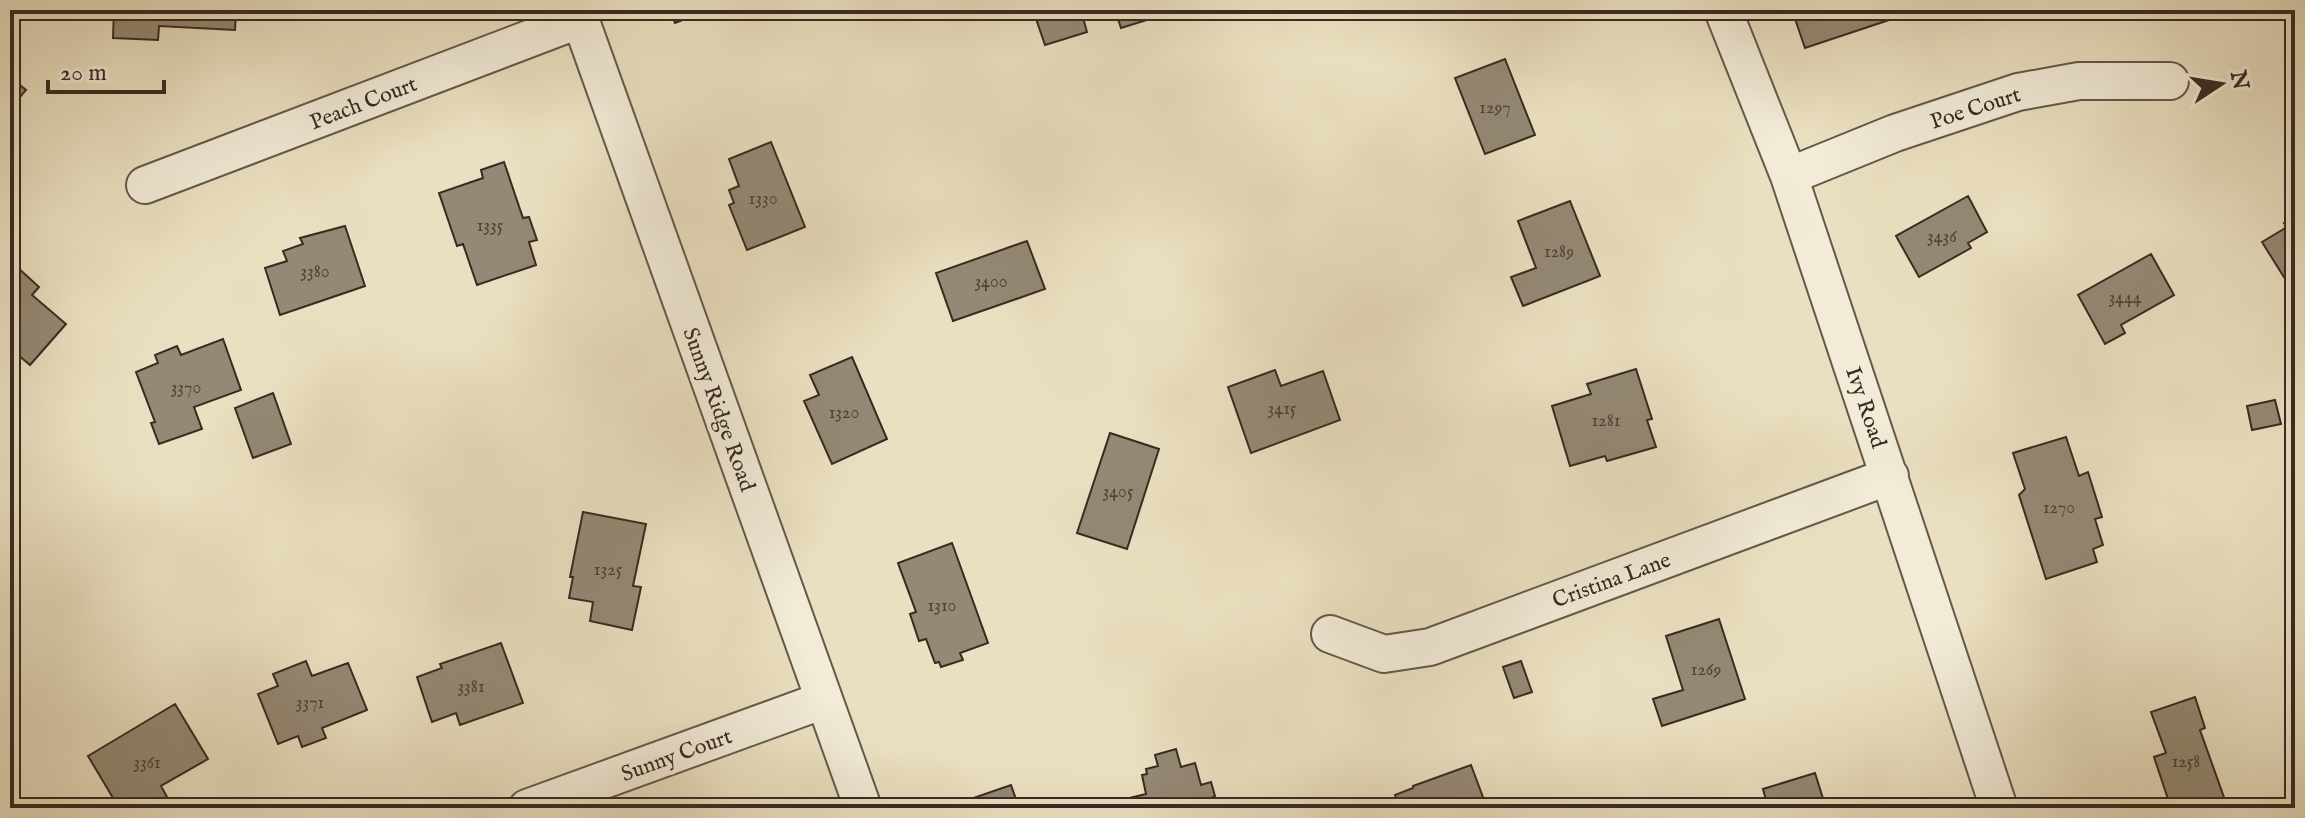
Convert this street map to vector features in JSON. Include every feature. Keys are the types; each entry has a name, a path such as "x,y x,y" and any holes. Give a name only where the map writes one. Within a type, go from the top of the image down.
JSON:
{"street":[{"name":"Ivy Road","path":"1723,10 1789,176 1999,808"},
{"name":"Peach Court","path":"145,185 579,15"},
{"name":"Sunny Ridge Road","path":"579,15 863,808"},
{"name":"Poe Court","path":"1789,176 1895,133 2018,92 2079,81 2170,81"},
{"name":"Cristina Lane","path":"1330,634 1384,654 1430,647 1890,476"},
{"name":"Sunny Court","path":"527,808 824,700"}],"building":[{"path":"114,10 236,10 235,30 159,26 158,40 113,38"},
{"path":"670,10 709,10 675,23"},
{"path":"1033,10 1095,10 1082,14 1087,32 1045,45"},
{"path":"1115,10 1150,10 1153,18 1121,28"},
{"path":"1792,10 1903,10 1904,15 1805,48"},
{"path":"1505,59 1535,135 1485,154 1455,78"},
{"path":"10,77 26,90 10,109"},
{"path":"771,142 805,227 747,250 729,205 734,203 729,190 739,186 729,159"},
{"path":"504,162 523,218 529,217 537,240 529,242 536,265 477,285 463,244 457,246 439,193 483,178 481,170"},
{"path":"1968,196 1987,232 1968,243 1971,248 1919,277 1896,236"},
{"path":"1570,201 1600,276 1523,306 1511,277 1536,268 1518,221"},
{"path":"2295,216 2295,278 2287,282 2262,242 2287,227 2284,223"},
{"path":"345,226 365,286 280,315 265,268 287,261 283,251 303,244 300,238"},
{"path":"1027,241 1045,289 953,321 936,273"},
{"path":"2151,254 2174,295 2121,325 2125,333 2105,344 2078,295"},
{"path":"16,266 39,287 32,295 66,324 30,365 10,348 10,273"},
{"path":"223,339 241,390 194,407 202,429 159,444 151,423 155,422 136,372 158,363 155,355 177,346 181,355"},
{"path":"852,357 887,439 832,464 804,401 819,395 810,375"},
{"path":"1636,369 1652,419 1647,420 1656,447 1607,461 1605,456 1570,466 1552,406 1591,394 1587,384"},
{"path":"1275,370 1281,386 1323,371 1340,420 1251,453 1228,387"},
{"path":"273,393 291,444 253,458 235,408"},
{"path":"2275,400 2281,424 2252,430 2247,406"},
{"path":"1110,433 1159,449 1127,549 1077,533"},
{"path":"2066,437 2079,476 2088,472 2102,517 2095,519 2103,545 2093,549 2097,562 2046,579 2019,495 2025,489 2013,453"},
{"path":"583,512 646,524 633,586 641,587 632,630 590,621 593,602 569,598"},
{"path":"952,543 988,643 960,653 963,660 941,667 939,662 935,663 926,639 919,641 910,614 916,612 898,563"},
{"path":"1719,619 1745,699 1662,726 1653,699 1683,690 1666,636"},
{"path":"501,643 523,703 460,725 456,713 432,722 417,677 442,668 440,664"},
{"path":"306,661 312,676 348,663 367,710 322,728 326,738 302,747 298,736 278,744 258,694 278,686 273,674"},
{"path":"1521,661 1532,692 1514,698 1503,667"},
{"path":"2195,697 2205,728 2200,730 2226,803 2212,808 2171,808 2154,757 2166,753 2151,712"},
{"path":"175,704 208,759 161,786 168,799 153,808 119,808 88,756"},
{"path":"1176,749 1181,767 1195,763 1201,785 1211,782 1214,808 1123,808 1121,800 1146,794 1142,775 1147,774 1146,769 1158,766 1155,755"},
{"path":"1471,765 1487,808 1400,808 1395,795"},
{"path":"1815,773 1826,808 1768,808 1763,789"},
{"path":"1011,785 1019,808 954,808 953,805"}]}
